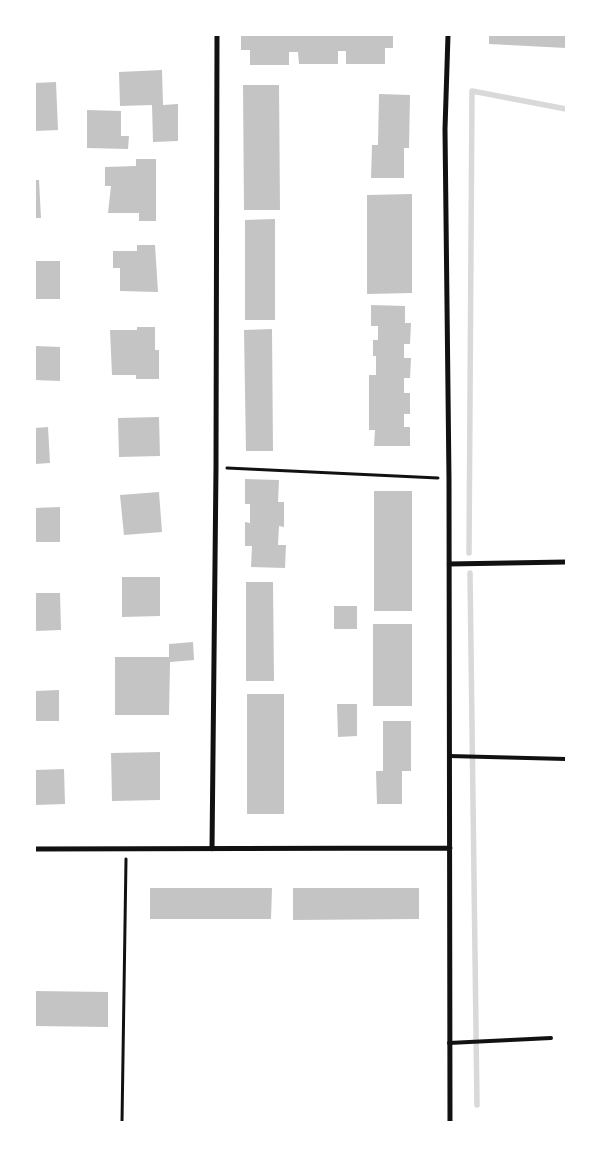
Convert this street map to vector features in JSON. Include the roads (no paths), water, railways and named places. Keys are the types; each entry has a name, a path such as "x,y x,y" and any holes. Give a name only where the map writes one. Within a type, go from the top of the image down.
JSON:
{"street":[{"path":"212,849 216,468 217,35"},
{"path":"448,35 445,138 449,479 450,1122"},
{"path":"448,564 566,562"},
{"path":"35,849 450,848"}],"lane":[{"path":"449,756 566,759"},
{"path":"449,1043 551,1038"}],"waterway":[{"path":"469,553 472,91 566,109"},
{"path":"470,573 477,1105"}]}
